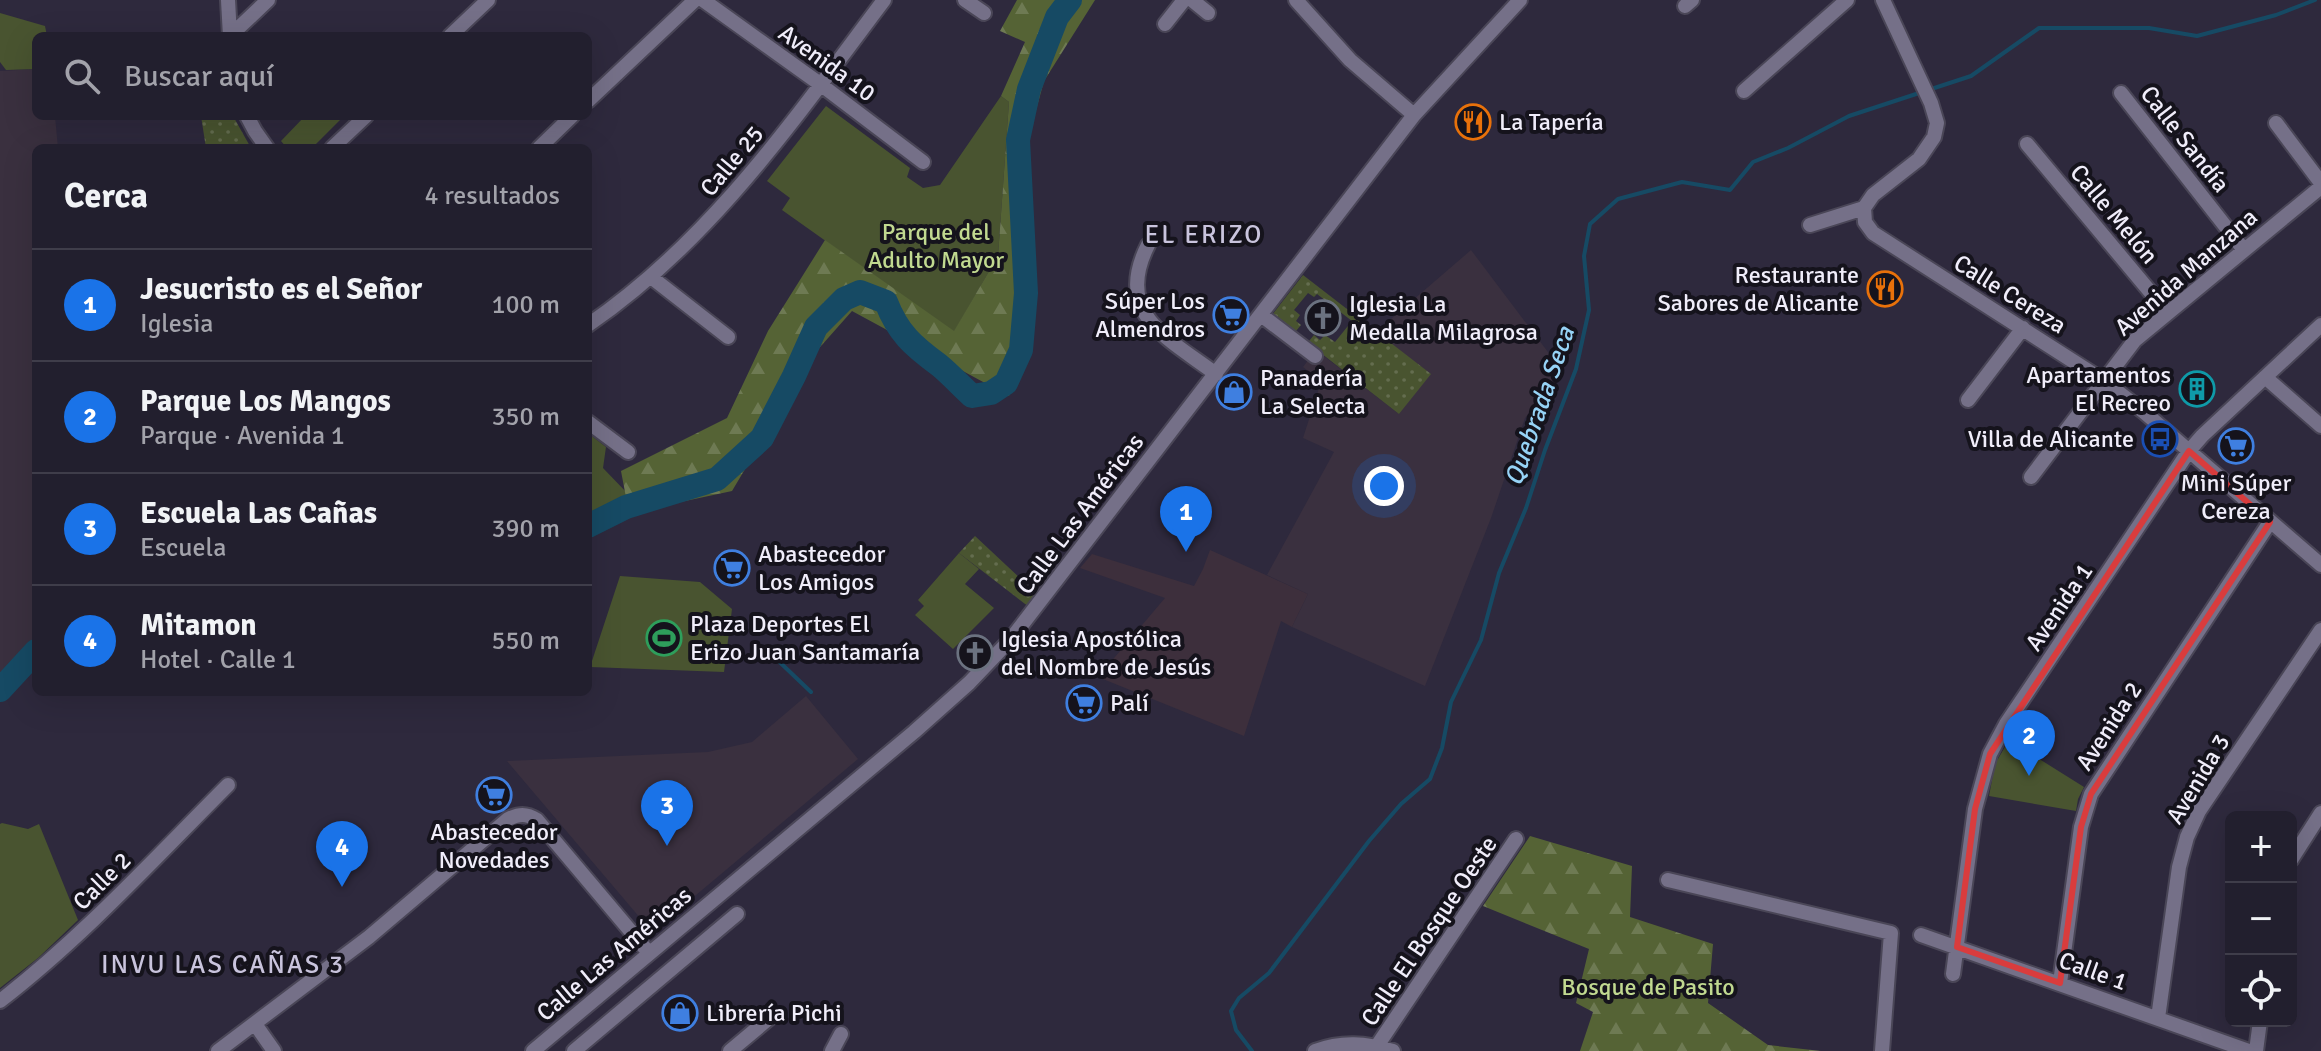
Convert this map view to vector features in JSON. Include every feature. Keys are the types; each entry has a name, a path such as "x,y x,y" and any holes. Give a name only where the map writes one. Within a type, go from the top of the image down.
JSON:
{"street":[{"path":"228,0 230,32"},
{"path":"234,32 268,0"},
{"path":"454,32 488,0"},
{"path":"592,97 695,0"},
{"name":"Avenida 10","path":"703,0 923,162"},
{"name":"Calle 25","path":"592,322 651,277 715,216 746,181 884,0"},
{"path":"965,0 984,13"},
{"path":"1165,24 1184,0"},
{"path":"1192,0 1208,13"},
{"path":"1296,0 1350,60 1414,115"},
{"name":"Calle Las Américas","path":"533,1051 879,762 969,683 1011,639 1414,115 1520,0"},
{"path":"1744,91 1847,0"},
{"path":"1810,225 1864,208 1873,195 1919,159 1931,144 1937,123 1931,103 1883,0"},
{"name":"Calle Sandía","path":"2121,93 2244,250"},
{"path":"250,120 264,144"},
{"path":"336,144 362,120"},
{"path":"543,144 568,120"},
{"path":"2276,123 2321,185"},
{"name":"Calle Melón","path":"2027,144 2167,312"},
{"name":"Avenida Manzana","path":"2031,477 2135,340 2321,185"},
{"name":"Calle Cereza","path":"1864,208 1865,222 1873,233 2104,381 2189,451"},
{"path":"1148,245 1137,275 1136,289 1143,312 1157,330 1216,374"},
{"path":"651,277 728,337"},
{"path":"1261,315 1315,356"},
{"name":"Avenida 1","path":"1953,974 1981,780 2006,724 2189,451 2321,325"},
{"path":"1968,400 2023,328"},
{"path":"2265,377 2321,426"},
{"path":"592,425 628,452"},
{"path":"2189,451 2321,565"},
{"name":"Avenida 2","path":"2060,983 2081,827 2091,794 2270,522"},
{"name":"Avenida 3","path":"2158,1018 2179,867 2191,829 2199,811 2321,630"},
{"name":"Calle 2","path":"0,1001 80,933 228,785"},
{"path":"2297,851 2321,813"},
{"path":"218,1051 369,937 508,819 524,814 537,820 649,953"},
{"name":"Calle El Bosque Oeste","path":"1377,1046 1516,839"},
{"path":"1668,880 1891,933 1882,1051"},
{"name":"Calle Las Américas","path":"574,1051 737,914"},
{"name":"Calle 1","path":"1921,935 2249,1051"},
{"path":"612,984 629,1004"},
{"path":"730,1051 773,1015"},
{"path":"255,1024 274,1051"},
{"path":"2256,1051 2259,1027"},
{"path":"832,1051 841,1034"},
{"path":"1315,1051 1331,1045 1354,1043 1393,1051"}],"highlighted area":[{"path":"2189,451 2270,522 2091,794 2081,827 2060,983 1957,947 1975,809 1990,754"}],"shaded area":[{"path":"32,69 32,120 55,120 58,144 32,144 32,645 0,678 0,71"},
{"path":"1471,250 1563,372 1525,418 1491,518 1425,686 1292,627 1308,594 1267,575 1334,452 1303,438 1321,382 1303,367 1316,350 1399,414 1430,374 1376,332"},
{"path":"1210,550 1308,594 1292,627 1281,621 1244,736 1098,677 1165,598 1080,568 1092,554 1194,586"},
{"path":"806,696 858,759 652,932 507,761 708,752 752,742"}],"green space":[{"path":"1017,0 1095,0 1044,81 1027,143 1031,331 1009,396 852,311 813,355 732,491 629,513 621,471 727,418 768,331 825,240 954,331 998,256 1009,102 1001,96 1025,42 1000,31"},
{"path":"0,13 45,26 46,32 32,32 32,69 6,70 0,62"},
{"name":"Parque del Adulto Mayor","path":"1001,96 1009,102 998,256 954,332 782,210 790,198 767,181 826,106 910,168 907,177 923,188 940,185"},
{"path":"202,120 235,120 249,144 205,144"},
{"path":"301,120 340,120 316,144 284,144 281,141"},
{"path":"1303,275 1431,374 1399,414 1272,315","holes":["1308,293 1314,297 1317,294 1352,321 1335,342 1325,335 1320,340 1314,335 1309,341 1296,331 1301,325 1296,321 1300,315 1294,310"]},
{"path":"592,436 606,447 603,468 629,495 592,517"},
{"path":"975,536 1039,596 1029,607 959,553"},
{"path":"959,553 979,569 965,584 994,608 953,649 915,615 924,606 918,600"},
{"name":"Plaza Deportes El Erizo Juan Santamaría","path":"620,576 700,582 732,609 724,672 592,667"},
{"path":"2009,740 2084,787 2076,811 1989,796 1995,764"},
{"path":"0,824 28,829 39,824 78,920 0,988"},
{"name":"Bosque de Pasito","path":"1530,836 1632,866 1630,917 1713,944 1708,1003 1768,1045 1821,1051 1580,1051 1593,1012 1576,1003 1589,949 1483,906"}],"waterway":[{"path":"592,524 626,507 717,479 762,438 816,327 844,299 860,292 886,302 907,338 972,396 991,393 1006,383 1021,350 1026,293 1018,140 1029,89 1057,17 1070,0"},
{"name":"Quebrada Seca","path":"1252,1051 1236,1030 1231,1011 1239,998 1269,973 1369,841 1401,804 1430,779 1442,748 1451,702 1481,640 1499,573 1576,369 1589,310 1584,256 1590,224 1618,199 1682,182 1730,190 1753,162 1788,148 1849,116 1971,76 2039,28 2149,28 2197,36 2276,15 2315,0"},
{"path":"760,649 768,651 811,692"},
{"path":"0,690 32,655"}],"place":[{"name":"La Tapería","path":"1473,122"},
{"name":"Restaurante Sabores de Alicante","path":"1885,289"},
{"name":"Súper Los Almendros","path":"1231,315"},
{"name":"Iglesia La Medalla Milagrosa","path":"1323,318"},
{"name":"Apartamentos El Recreo","path":"2197,389"},
{"name":"Panadería La Selecta","path":"1234,392"},
{"name":"Villa de Alicante","path":"2160,439"},
{"name":"Mini Súper Cereza","path":"2236,446"},
{"name":"Jesucristo es el Señor","path":"1186,552"},
{"name":"Abastecedor Los Amigos","path":"732,568"},
{"name":"Plaza Deportes El Erizo Juan Santamaría","path":"664,638"},
{"name":"Iglesia Apostólica del Nombre de Jesús","path":"975,653"},
{"name":"Palí","path":"1084,703"},
{"name":"Parque Los Mangos","path":"2029,776"},
{"name":"Abastecedor Novedades","path":"494,795"},
{"name":"Escuela Las Cañas","path":"667,846"},
{"name":"Mitamon","path":"342,887"},
{"name":"Librería Pichi","path":"680,1013"}],"district":[{"name":"EL ERIZO","path":"1204,234"},
{"name":"INVU LAS CAÑAS 3","path":"223,964"}]}
